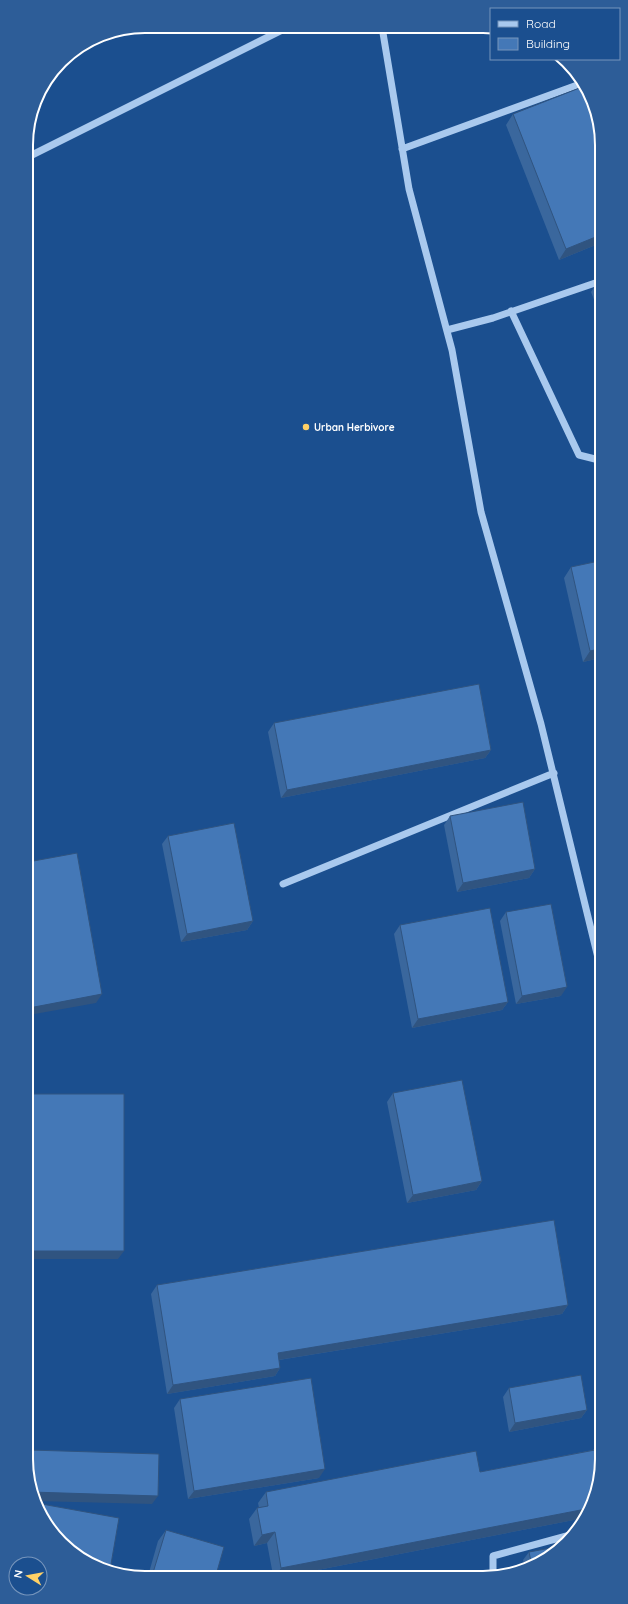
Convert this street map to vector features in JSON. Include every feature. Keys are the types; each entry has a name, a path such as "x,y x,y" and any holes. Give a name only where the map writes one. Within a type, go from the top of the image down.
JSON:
{"street":[{"path":"33,154 276,33"},
{"path":"383,33 409,189 452,350 481,512 554,773 595,945"},
{"path":"402,149 577,85"},
{"path":"447,330 511,311 595,283"},
{"path":"511,311 579,455 595,459"},
{"path":"283,884 554,773"},
{"path":"493,1570 493,1556 563,1537"}],"building":[{"path":"580,89 591,116 594,131 595,237 566,249 513,114"},
{"path":"595,562 595,650 590,651 571,567"},
{"path":"479,684 491,750 287,790 274,723"},
{"path":"523,802 535,869 463,883 450,816"},
{"path":"234,823 253,921 187,934 168,836"},
{"path":"77,853 102,994 33,1007 33,861"},
{"path":"551,904 567,987 522,996 506,912"},
{"path":"490,908 508,1002 418,1019 400,925"},
{"path":"462,1080 482,1181 413,1195 393,1093"},
{"path":"33,1094 124,1094 124,1251 33,1251"},
{"path":"554,1220 568,1305 278,1353 280,1368 173,1385 157,1285"},
{"path":"581,1375 587,1410 515,1423 509,1388"},
{"path":"311,1378 325,1469 194,1491 180,1399"},
{"path":"33,1450 159,1454 158,1496 39,1492 34,1473"},
{"path":"595,1450 595,1466 591,1488 582,1510 281,1568 275,1532 262,1535 257,1508 268,1506 266,1492 476,1451 480,1472"},
{"path":"43,1504 119,1518 111,1566 83,1552 71,1543 56,1527"},
{"path":"166,1530 224,1547 217,1571 154,1571"},
{"path":"551,1548 531,1560 529,1552"}],"place":[{"name":"Urban Herbivore","path":"306,427"}]}
